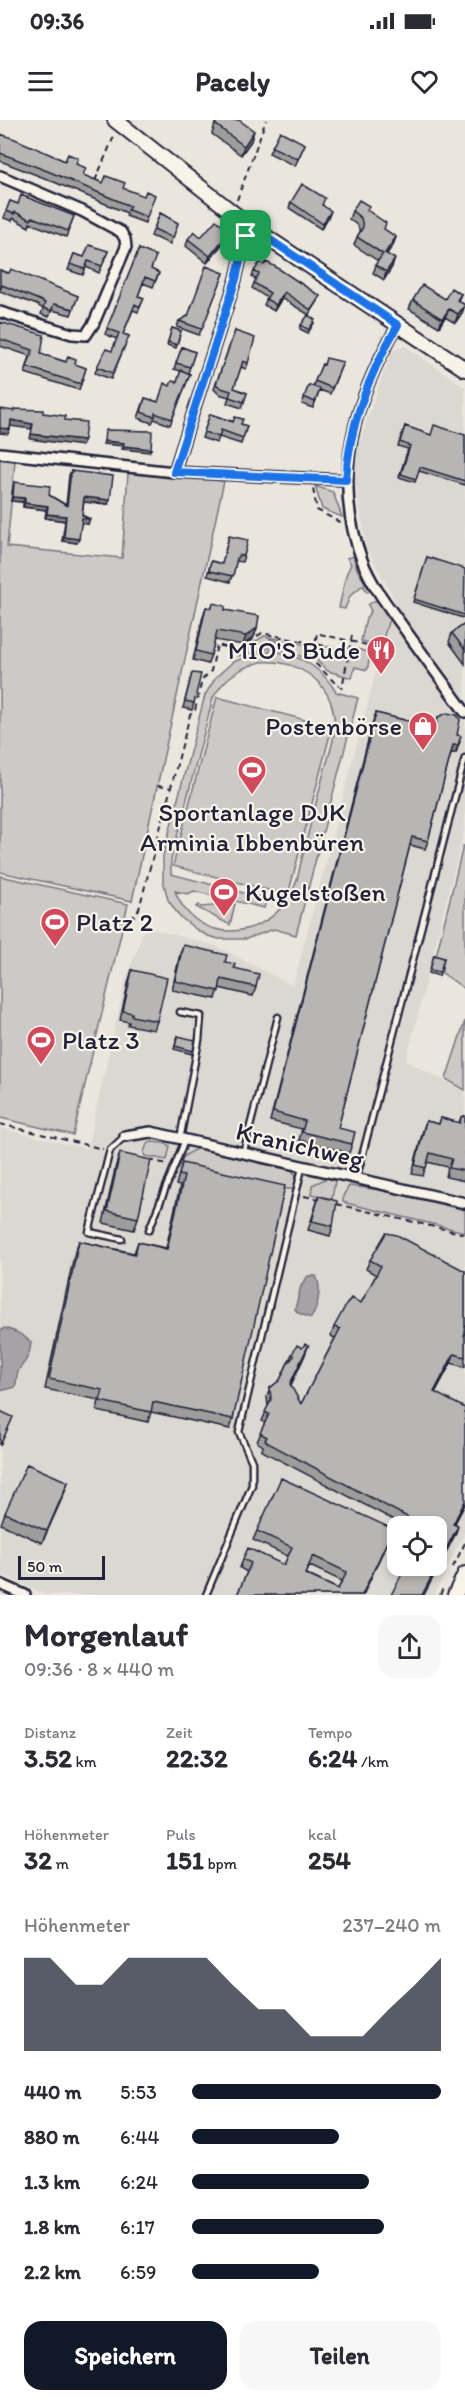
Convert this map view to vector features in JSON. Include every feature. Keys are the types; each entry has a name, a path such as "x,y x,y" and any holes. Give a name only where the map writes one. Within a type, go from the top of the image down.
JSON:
{"main road":[{"path":"119,123 232,214 465,369"},
{"path":"455,1595 465,1574"}],"street":[{"path":"0,176 82,211 121,232 126,247 94,323 86,335 72,334 0,312"},
{"path":"174,472 236,279 246,236 251,227"},
{"path":"398,325 384,350 362,403 349,448 346,480 350,516 363,561 388,606 465,712"},
{"path":"0,453 174,472 346,480"},
{"name":"Kranichweg","path":"125,1136 151,1132 302,1168 465,1203"},
{"path":"0,1584 25,1595"}],"lane":[{"path":"356,1180 465,758"},
{"path":"149,1230 182,1140 199,1040 201,1016 180,1012"},
{"path":"243,1154 278,1017"},
{"path":"122,1239 89,1232 110,1150 125,1136"},
{"path":"206,1595 252,1485 252,1462 239,1432 302,1168"}],"path":[{"path":"232,214 267,120"},
{"path":"91,189 119,123"},
{"path":"312,478 318,510 343,525"},
{"path":"320,634 321,629"},
{"path":"124,928 139,909 190,715 195,710 202,680 211,671 217,645 237,650 262,633 349,651"},
{"path":"352,635 351,641 342,688 338,687 325,670 312,661 317,633 320,634 351,641 384,649"},
{"path":"158,786 171,788"},
{"path":"0,1124 110,1150"},
{"path":"142,1158 174,1166"},
{"path":"296,1194 465,1234"}],"shaded area":[{"path":"405,346 465,387 465,827 406,1061 465,1091 465,1532 447,1569 447,1516 387,1516 387,1576 443,1576 434,1595 47,1595 0,1574 0,1128 87,1149 126,979 145,927 216,946 293,986 395,600 367,549 355,481 357,451 392,351"},
{"path":"0,459 15,461 7,547 122,558 128,473 224,481 132,901 0,872"},
{"path":"315,486 333,492 342,517 322,509"},
{"path":"353,556 357,569 370,591 367,592 363,585 350,596 345,609 339,608 346,575 351,564 347,558"},
{"path":"378,601 389,619 381,646 361,641 366,618 371,611 368,605"},
{"path":"264,636 312,646 309,659 281,650 282,642 270,639 267,649 238,656 237,653"},
{"path":"272,642 280,643 278,652 312,665 336,692 358,698 296,935 274,929 246,939 219,939 197,930 179,916 168,900 163,880 163,856 205,695 216,677 233,662 255,654 269,652","holes":["261,662 287,664 309,674 326,692 334,717 333,738 297,880 288,900 274,915 257,925 238,930 219,930 201,923 186,910 175,891 188,894 194,891 264,908 267,899 171,874 171,860 213,698 227,679 239,671"]},
{"path":"321,646 352,653 353,648 371,653 367,670 355,667 352,678 328,671 317,661"},
{"name":"Sportanlage DJK Arminia Ibbenbüren","path":"217,697 332,727 288,895 173,866"},
{"path":"463,846 465,846 465,989 442,973 443,958 436,956"},
{"path":"0,876 128,904 73,1135 0,1118"},
{"name":"Kugelstoßen","path":"235,904 230,925 196,907 199,905 201,907"},
{"path":"465,1021 465,1090 446,1079"},
{"path":"151,1142 170,1146 167,1160 145,1156 147,1144"},
{"path":"199,1147 291,1170 296,1175 295,1186 291,1189 282,1189 183,1165 181,1162 184,1156"},
{"path":"327,1178 335,1181 332,1199 312,1194 312,1185"},
{"path":"349,1186 382,1190 465,1210 465,1232 343,1202 343,1196"},
{"path":"308,1276 316,1276 319,1286 317,1303 311,1318 298,1313 295,1309 301,1286"},
{"path":"4,1328 18,1333 31,1342 28,1356 18,1372 15,1387 0,1391 0,1332"}],"building":[{"path":"218,120 239,120 254,131 244,146 215,124"},
{"path":"280,131 305,144 298,159 272,147"},
{"path":"0,134 65,161 68,154 78,158 76,164 86,168 83,175 103,183 106,176 125,183 123,188 144,196 146,191 155,195 147,217 128,210 130,206 0,153"},
{"path":"302,184 325,198 322,205 331,211 323,224 291,202"},
{"path":"21,195 74,216 68,231 32,217 31,220 15,212 14,214 6,211 10,201 18,204"},
{"path":"359,200 369,206 367,210 386,223 384,229 396,237 385,253 395,259 386,272 375,265 383,254 357,237 363,227 361,218 352,211"},
{"path":"160,213 178,223 173,238 154,229"},
{"path":"216,220 230,231 210,256 188,239 194,231 201,237"},
{"path":"89,245 108,251 102,266 88,261 85,269 70,264 74,254 84,257"},
{"path":"139,249 156,256 151,269 159,273 155,281 145,277 138,296 144,298 140,307 135,304 123,334 129,336 113,373 97,367 106,349 112,351 119,333 107,328"},
{"path":"260,262 276,267 320,296 311,310 284,292 276,305 266,299 270,293 254,283 259,274 254,271"},
{"path":"206,266 224,273 202,329 179,321 188,316"},
{"path":"11,269 78,296 73,309 54,304 51,311 43,308 45,303 39,300 2,285 1,288 0,270 9,273"},
{"path":"422,285 445,299 451,288 461,294 457,300 465,305 458,314 449,309 442,319 413,300"},
{"path":"308,315 315,320 309,330 301,325"},
{"path":"0,322 44,335 41,354 66,362 68,356 76,359 75,364 86,368 81,384 27,367 33,350 0,339"},
{"path":"172,328 181,331 177,345 168,342"},
{"path":"235,331 255,338 248,363 243,361 234,388 247,393 244,402 229,397 231,391 216,384"},
{"path":"182,347 195,352 190,367 176,363"},
{"path":"326,358 343,362 332,388 315,381"},
{"path":"181,370 190,374 172,419 155,413 155,417 141,412 145,398 158,402 164,383 170,386 172,381 177,382"},
{"path":"309,385 320,389 315,402 304,397"},
{"path":"0,409 43,410 43,413 65,416 65,420 86,422 84,440 31,434 33,424 11,420 10,429 0,428"},
{"path":"210,414 233,422 235,417 243,419 241,424 247,426 243,438 221,430 219,437 204,432"},
{"path":"434,425 465,435 465,481 420,467 416,479 401,474 410,446 400,442 405,426 431,435"},
{"path":"105,430 152,431 151,449 104,441"},
{"path":"71,471 113,476 110,500 84,497 82,515 90,519 82,518 79,539 64,537 66,516 47,514 48,506 25,503 25,498 13,497 14,482 50,486 49,495 67,506"},
{"path":"229,536 248,540 244,556 239,555 237,558 233,576 209,571 211,561 222,564"},
{"path":"427,557 465,569 464,615 414,599"},
{"path":"213,603 225,606 225,610 259,616 257,628 246,636 217,631 211,655 196,651 206,607 212,608"},
{"path":"465,624 465,650 452,633"},
{"path":"192,673 201,674 194,703 185,701"},
{"path":"376,713 416,723 417,719 436,724 438,717 447,713 457,715 460,720 457,735 461,736 458,745 453,745 428,841 412,837 338,1128 355,1132 352,1144 302,1132 305,1121 273,1112"},
{"path":"183,945 227,955 225,962 235,964 234,968 259,974 256,987 221,979 219,991 175,981"},
{"path":"434,955 444,958 440,972 430,970"},
{"path":"132,970 167,978 157,1021 132,1016 132,1013 123,1011"},
{"path":"178,1036 195,1040 193,1051 175,1046"},
{"path":"465,1116 465,1171 449,1168 452,1159 430,1153 426,1168 415,1165 426,1121 439,1124 441,1118 460,1123 461,1117"},
{"path":"120,1153 151,1160 138,1218 107,1211"},
{"path":"182,1163 285,1186 233,1419 153,1402 151,1412 100,1401 103,1390 49,1379 79,1241 135,1254 138,1242 167,1249 184,1176 179,1175"},
{"path":"319,1196 337,1201 333,1226 312,1221"},
{"path":"386,1233 397,1235 465,1271 465,1357 454,1354 434,1392 465,1408 465,1501 453,1524 458,1526 447,1547 447,1516 405,1516 268,1443 265,1440 267,1437 260,1433 269,1414 265,1412 271,1400 270,1388 280,1380 294,1356 292,1354 297,1345 302,1348 305,1344 308,1346 290,1384 301,1404 340,1329 334,1327 346,1305 351,1298 361,1303 381,1266 370,1260"},
{"path":"0,1411 13,1417 0,1446"},
{"path":"27,1464 68,1482 47,1531 5,1513"},
{"path":"281,1478 387,1526 387,1542 362,1595 237,1595 251,1563 243,1559 248,1548 284,1565 292,1547 257,1531","holes":["313,1556 347,1572 338,1589 305,1574"]},
{"path":"401,1576 432,1576 422,1595 391,1595"}],"place":[{"name":"MIO'S Bude","path":"381,676"},
{"name":"Postenbörse","path":"423,752"},
{"name":"Sportanlage DJK Arminia Ibbenbüren","path":"252,796"},
{"name":"Kugelstoßen","path":"224,918"},
{"name":"Platz 2","path":"55,948"},
{"name":"Platz 3","path":"41,1066"}],"route":[{"path":"251,227 398,325 384,350 362,403 349,448 346,480 174,472 236,279 246,236 251,227"}]}
